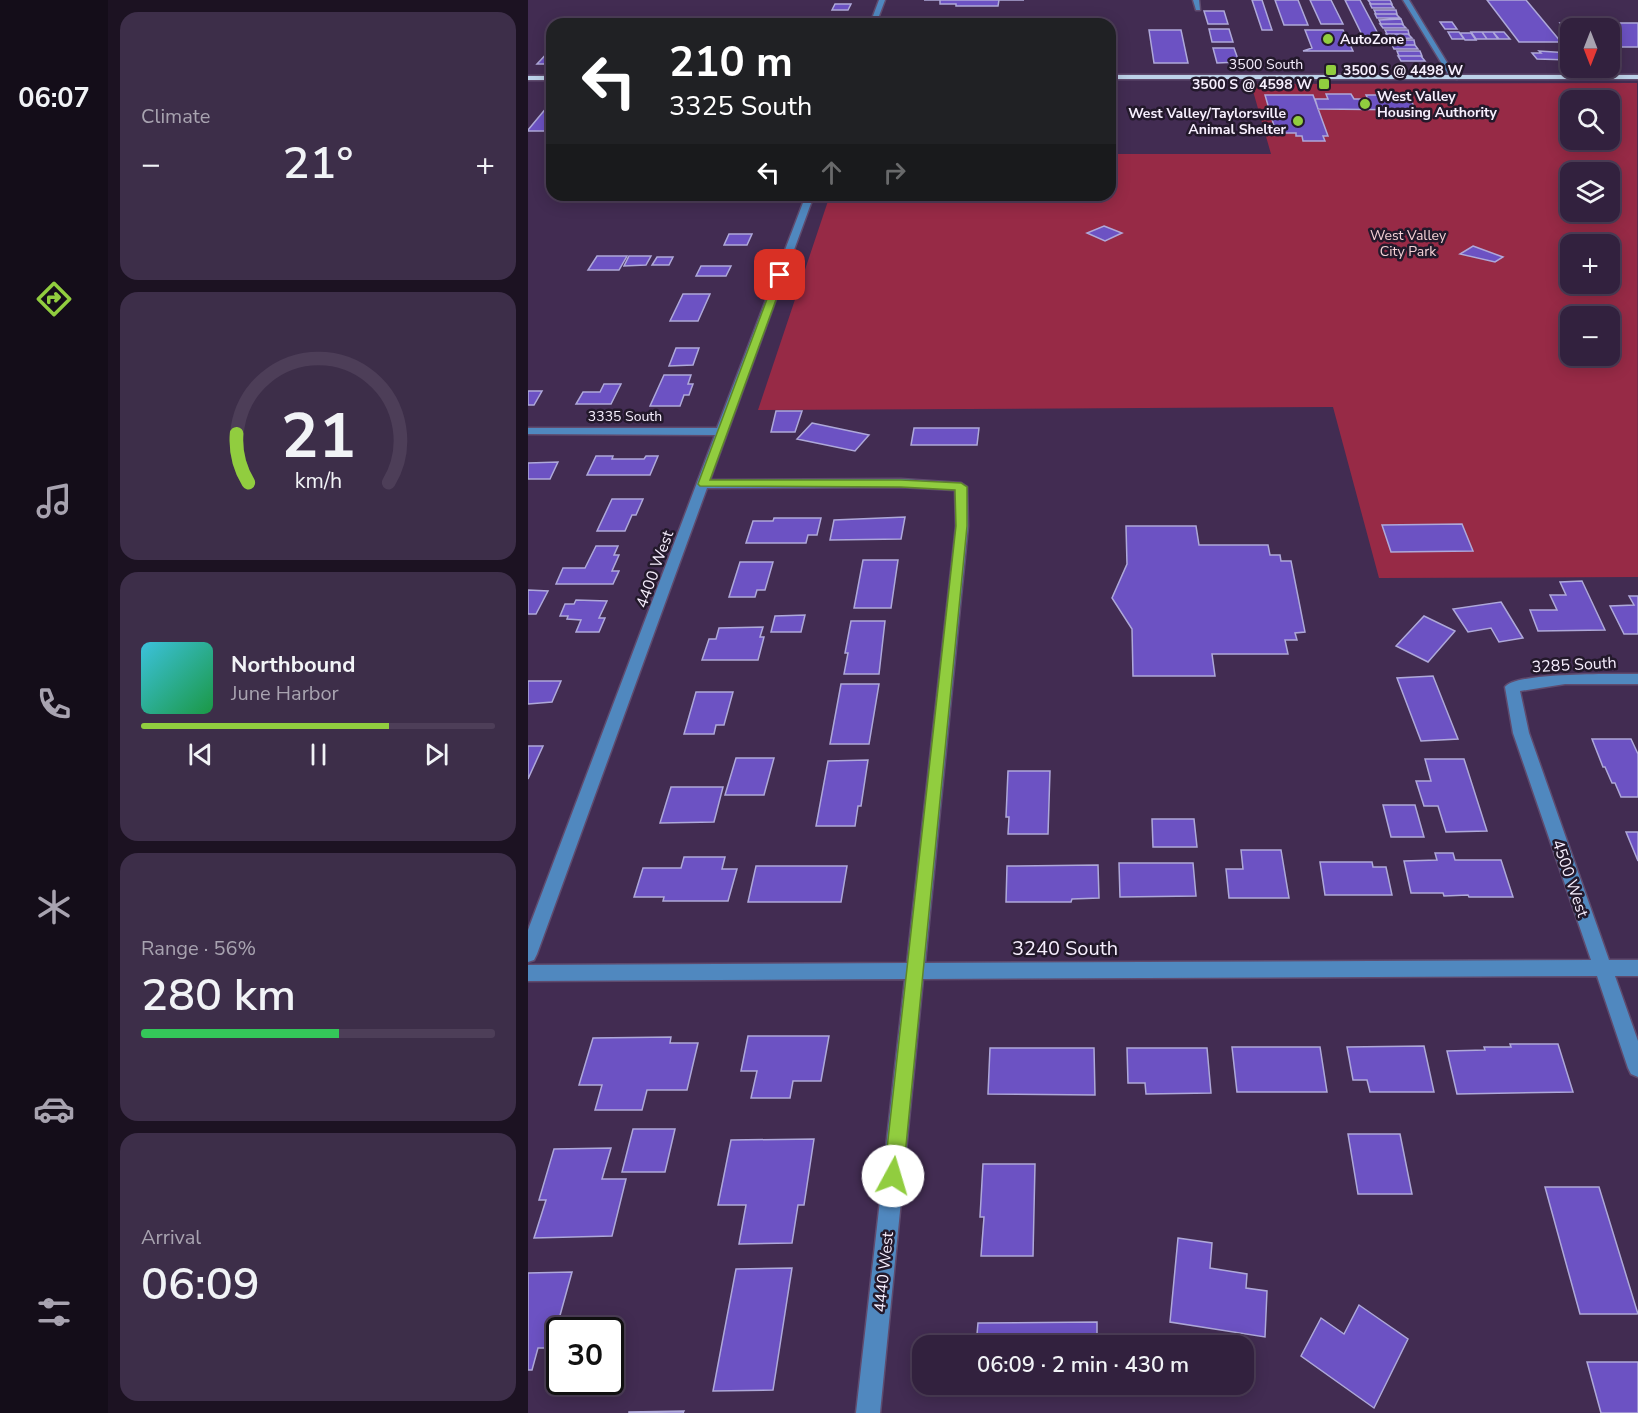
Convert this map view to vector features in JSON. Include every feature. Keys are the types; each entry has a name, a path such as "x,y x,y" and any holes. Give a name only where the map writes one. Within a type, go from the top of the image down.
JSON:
{"main road":[{"name":"3500 South","path":"1116,77 1638,77"},
{"path":"528,78 546,78"}],"street":[{"path":"875,18 882,0"},
{"path":"1196,0 1198,9"},
{"path":"1406,0 1454,77"},
{"name":"4400 West","path":"528,954 808,201"},
{"name":"3335 South","path":"528,431 723,432"},
{"name":"4440 West","path":"704,484 901,483 961,487 962,526 868,1413"},
{"name":"3285 South","path":"1512,687 1565,679 1638,679"},
{"name":"4500 West","path":"1512,687 1521,733 1638,1068"},
{"name":"3240 South","path":"528,973 1638,968"}],"green space":[{"name":"West Valley City Park","path":"1637,83 1638,577 1379,578 1333,407 758,410 828,201 1116,201 1116,154 1271,154 1251,84"}],"building":[{"path":"940,0 999,0 998,6 956,6 956,4 940,4"},
{"path":"1252,0 1262,0 1272,30 1262,30"},
{"path":"1275,0 1298,0 1308,25 1284,25"},
{"path":"1310,0 1331,0 1343,24 1321,24"},
{"path":"1345,0 1360,0 1384,45 1367,45"},
{"path":"1368,0 1390,0 1392,4 1371,4"},
{"path":"1487,0 1526,0 1560,41 1519,42"},
{"path":"835,4 851,4 848,10 832,10"},
{"path":"1370,4 1391,4 1394,8 1372,8"},
{"path":"1374,10 1396,10 1397,14 1376,14"},
{"path":"1204,11 1224,11 1228,24 1208,24"},
{"path":"1375,14 1396,14 1400,18 1377,18"},
{"path":"1401,19 1403,24 1381,24 1379,20"},
{"path":"1440,22 1452,22 1457,29 1445,29"},
{"path":"1620,23 1638,23 1638,47 1620,47"},
{"path":"1380,24 1402,24 1406,28 1383,28"},
{"path":"1209,29 1229,29 1233,42 1212,42"},
{"path":"1149,30 1181,30 1188,63 1154,63"},
{"name":"AutoZone","path":"1305,30 1343,30 1353,51 1303,51 1312,48"},
{"path":"1385,30 1408,30 1409,34 1387,34"},
{"path":"1448,32 1459,32 1464,39 1452,39"},
{"path":"1471,32 1482,32 1487,39 1476,39"},
{"path":"1482,32 1493,32 1499,39 1487,39"},
{"path":"1493,32 1504,32 1510,39 1498,39"},
{"path":"1460,33 1471,33 1476,40 1465,40"},
{"path":"1386,34 1408,34 1412,38 1388,39"},
{"path":"1390,40 1414,40 1415,45 1393,45"},
{"path":"1392,45 1415,45 1418,49 1394,49"},
{"path":"1213,48 1234,48 1239,62 1217,63"},
{"path":"1397,51 1420,51 1422,56 1399,56"},
{"path":"1539,51 1560,52 1560,60 1537,59 1532,53 1541,53"},
{"path":"546,54 546,64 537,64"},
{"path":"1398,56 1421,56 1425,61 1401,61"},
{"name":"West Valley Housing Authority","path":"1326,94 1351,94 1354,99 1368,99 1366,95 1408,95 1416,110 1318,109 1315,99 1328,99"},
{"name":"West Valley/Taylorsville Animal Shelter","path":"1265,95 1313,95 1328,136 1323,136 1325,141 1303,141 1302,136 1296,136 1296,133 1276,133"},
{"path":"546,108 546,131 528,130"},
{"path":"1104,226 1122,233 1105,241 1087,233"},
{"path":"729,234 752,234 747,245 724,245"},
{"path":"1473,246 1503,257 1495,262 1460,254"},
{"path":"597,256 627,256 619,270 588,270"},
{"path":"629,256 651,256 646,265 624,266"},
{"path":"657,257 673,257 669,265 652,265"},
{"path":"701,266 731,266 726,276 696,276"},
{"path":"683,294 710,294 698,321 670,321"},
{"path":"676,348 699,348 693,365 669,366"},
{"path":"664,375 691,375 688,384 693,384 689,395 684,395 680,406 650,406"},
{"path":"604,384 621,384 611,404 576,404 583,392 600,392"},
{"path":"528,391 542,391 534,405 528,405"},
{"path":"776,411 802,411 795,432 771,432"},
{"path":"812,423 869,435 855,451 797,439"},
{"path":"914,428 979,428 977,445 911,445"},
{"path":"596,456 613,456 612,459 644,459 646,456 658,456 650,475 587,475"},
{"path":"558,462 550,479 528,479 528,463"},
{"path":"612,499 643,499 625,531 597,531"},
{"path":"905,517 901,539 830,540 834,520"},
{"path":"774,518 821,518 817,535 808,535 806,543 746,543 753,521 773,521"},
{"path":"1462,524 1473,551 1391,552 1382,525"},
{"path":"1126,526 1196,526 1199,545 1268,545 1270,555 1280,555 1281,561 1291,561 1305,632 1295,633 1297,640 1285,640 1288,654 1212,654 1215,676 1133,676 1132,629 1112,598 1127,564"},
{"path":"596,546 618,546 614,555 619,555 612,571 619,571 613,584 556,584 563,568 585,568"},
{"path":"863,560 898,560 891,608 854,608"},
{"path":"740,562 773,562 765,590 757,590 755,597 729,597"},
{"path":"1582,581 1605,630 1538,631 1530,610 1557,610 1550,595 1566,595 1560,582"},
{"path":"528,590 548,591 536,614 528,614"},
{"path":"1629,596 1638,596 1638,634 1624,634 1610,606 1634,605"},
{"path":"576,600 607,601 599,618 605,618 599,632 576,632 581,620 560,616 565,604 574,604"},
{"path":"1501,602 1523,638 1499,642 1491,628 1468,632 1453,609"},
{"path":"805,615 801,632 771,632 775,616"},
{"path":"1424,616 1455,631 1428,662 1396,646"},
{"path":"851,621 885,621 879,674 844,674"},
{"path":"763,627 760,637 764,637 758,660 702,660 709,639 716,639 719,628"},
{"path":"1433,676 1458,739 1421,741 1397,678"},
{"path":"528,681 561,681 552,702 528,704"},
{"path":"841,684 879,684 869,744 830,744"},
{"path":"696,692 733,692 724,725 716,725 714,734 684,734"},
{"path":"1592,739 1631,739 1638,754 1638,797 1621,797 1615,783 1612,783 1603,767"},
{"path":"528,746 543,746 528,779"},
{"path":"736,758 774,758 764,795 725,795"},
{"path":"1425,759 1464,759 1487,831 1446,832 1438,806 1424,806 1416,781 1431,781"},
{"path":"868,760 861,806 858,806 855,826 816,826 828,761"},
{"path":"1008,771 1050,771 1048,834 1008,834 1009,817 1006,817"},
{"path":"671,787 723,787 714,822 660,823"},
{"path":"1383,805 1415,805 1424,837 1391,837"},
{"path":"1152,819 1194,819 1197,847 1153,847"},
{"path":"1626,832 1638,832 1638,861"},
{"path":"1241,850 1281,850 1289,898 1229,898 1226,869 1243,869"},
{"path":"1435,853 1453,853 1455,860 1501,860 1513,897 1411,893 1404,861 1437,860"},
{"path":"684,857 725,857 722,869 737,869 728,901 663,901 664,897 634,897 643,868 681,868"},
{"path":"1320,862 1372,862 1373,867 1386,867 1392,895 1325,895"},
{"path":"1119,863 1193,863 1196,896 1120,897"},
{"path":"1098,865 1099,898 1072,899 1071,902 1006,902 1007,866"},
{"path":"756,866 847,866 841,902 748,902"},
{"path":"748,1036 829,1036 821,1081 793,1081 790,1098 751,1098 757,1071 741,1071"},
{"path":"671,1037 670,1043 698,1043 687,1090 647,1090 642,1110 595,1110 602,1085 579,1085 593,1038"},
{"path":"1510,1044 1558,1044 1573,1092 1457,1094 1447,1051 1485,1050 1484,1047 1511,1047"},
{"path":"1424,1046 1434,1092 1370,1092 1367,1080 1353,1080 1347,1047"},
{"path":"1232,1047 1320,1047 1327,1092 1237,1092"},
{"path":"990,1048 1094,1048 1095,1095 988,1094"},
{"path":"1127,1048 1207,1048 1211,1093 1146,1094 1145,1083 1128,1083"},
{"path":"633,1129 675,1129 665,1172 622,1172"},
{"path":"1348,1134 1400,1134 1412,1194 1358,1194"},
{"path":"814,1139 804,1205 798,1205 792,1243 739,1244 746,1205 718,1205 731,1140"},
{"path":"611,1148 602,1179 626,1179 612,1236 534,1238 546,1200 539,1200 554,1149"},
{"path":"983,1164 1035,1164 1033,1256 981,1256 984,1217 980,1217"},
{"path":"1545,1187 1599,1187 1638,1314 1580,1314"},
{"path":"1178,1238 1212,1243 1210,1268 1247,1274 1246,1288 1267,1291 1265,1337 1170,1322"},
{"path":"792,1268 773,1390 713,1391 736,1269"},
{"path":"572,1272 560,1317 546,1317 546,1348 538,1348 532,1370 528,1370 528,1273"},
{"path":"1359,1305 1408,1339 1374,1408 1301,1356 1321,1318 1344,1334"},
{"path":"1097,1322 1097,1335 977,1335 978,1323"},
{"path":"1587,1362 1638,1362 1638,1413 1601,1413"},
{"path":"684,1411 683,1413 629,1413 629,1412"}],"place":[{"name":"AutoZone","path":"1328,39"},
{"name":"3500 S @ 4498 W","path":"1331,70"},
{"name":"3500 S @ 4598 W","path":"1324,84"},
{"name":"West Valley Housing Authority","path":"1365,104"},
{"name":"West Valley/Taylorsville Animal Shelter","path":"1298,121"}],"route":[{"path":"780,275 704,484 901,483 961,487 962,526 893,1176"}]}
